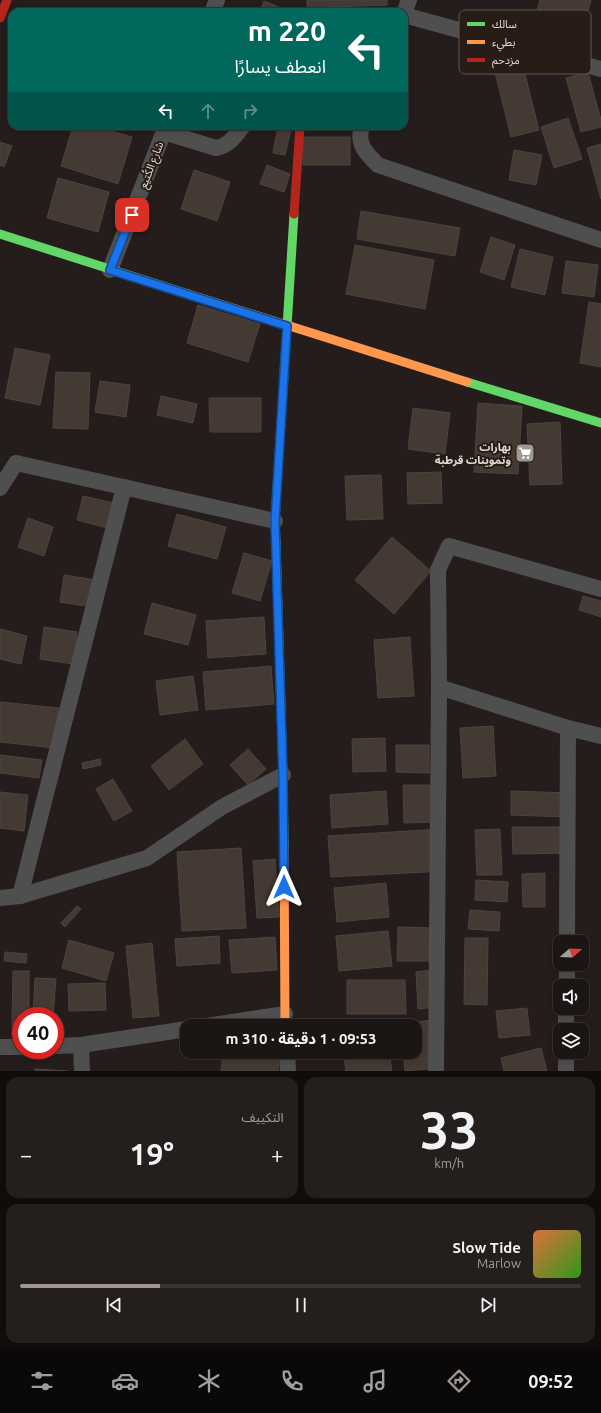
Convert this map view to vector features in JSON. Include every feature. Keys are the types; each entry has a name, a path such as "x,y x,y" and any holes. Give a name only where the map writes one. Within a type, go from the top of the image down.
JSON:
{"street":[{"path":"0,18 7,0"},
{"path":"408,15 459,29"},
{"path":"591,65 601,68"},
{"name":"شارع الكُتيع","path":"110,270 165,130"},
{"path":"168,130 216,148 223,147 233,139 240,130"},
{"path":"285,1019 283,776 275,521 300,130"},
{"path":"361,130 359,135 364,150 378,165 601,240"},
{"path":"0,234 287,326 601,423"},
{"path":"0,488 16,463 275,521"},
{"path":"20,896 124,487"},
{"path":"436,1071 439,687 438,570 449,546 601,589"},
{"path":"439,687 568,728 601,736"},
{"path":"567,935 568,728"},
{"path":"0,898 20,896 147,858 222,807 283,776"},
{"path":"64,1046 81,1045 180,1030"},
{"path":"81,1045 82,1071"},
{"path":"0,1047 12,1047"},
{"path":"287,1059 288,1071"},
{"path":"566,1059 566,1071"}],"building":[{"path":"307,0 387,0 387,5 307,8"},
{"path":"540,0 591,0 588,10 537,10"},
{"path":"264,1 281,8 261,8"},
{"path":"495,74 525,74 539,130 511,137"},
{"path":"581,74 589,74 601,120 601,127 581,132 566,78"},
{"path":"568,118 582,159 554,168 541,127"},
{"path":"72,130 108,130 132,137 118,184 61,166"},
{"path":"277,130 291,130 285,155 273,153"},
{"path":"303,137 350,137 350,165 303,165"},
{"path":"0,142 12,146 4,167 0,165"},
{"path":"601,144 601,199 587,148"},
{"path":"514,150 542,155 536,185 509,180"},
{"path":"267,165 290,174 284,192 260,184"},
{"path":"194,170 230,182 217,221 181,209"},
{"path":"58,178 109,192 98,232 47,218"},
{"path":"361,211 460,228 455,256 357,239"},
{"path":"491,237 515,245 504,280 480,272"},
{"path":"355,245 434,260 425,309 346,294"},
{"path":"520,249 553,257 545,295 511,287"},
{"path":"566,261 598,265 594,297 562,293"},
{"path":"589,302 601,304 601,367 580,363"},
{"path":"198,305 260,324 248,362 187,343"},
{"path":"15,348 50,355 40,405 5,398"},
{"path":"56,372 90,373 88,429 53,428"},
{"path":"100,381 130,385 126,417 95,412"},
{"path":"161,396 197,404 193,423 157,415"},
{"path":"209,398 261,398 261,432 210,432"},
{"path":"478,403 522,406 518,474 474,472"},
{"path":"413,408 450,413 445,454 408,449"},
{"path":"560,422 562,484 530,485 527,424"},
{"path":"441,472 442,503 408,504 407,473"},
{"path":"381,475 383,519 347,520 345,476"},
{"path":"83,496 118,504 111,529 77,520"},
{"path":"177,514 226,527 217,559 168,546"},
{"path":"28,518 53,527 44,556 18,547"},
{"path":"392,537 431,571 394,614 355,580"},
{"path":"244,553 272,561 260,601 232,593"},
{"path":"64,575 102,581 98,608 60,602"},
{"path":"583,596 601,601 601,617 579,610"},
{"path":"152,603 196,615 188,645 144,634"},
{"path":"264,617 266,654 208,658 206,621"},
{"path":"44,627 77,632 73,664 40,659"},
{"path":"0,629 27,636 21,664 0,659"},
{"path":"410,637 414,696 378,698 374,640"},
{"path":"271,666 274,704 206,710 203,672"},
{"path":"193,676 198,710 160,715 156,681"},
{"path":"0,702 59,708 55,748 0,742"},
{"path":"493,726 496,776 463,778 460,728"},
{"path":"385,738 386,771 353,772 352,739"},
{"path":"185,739 203,764 169,790 151,766"},
{"path":"396,745 429,745 429,773 396,772"},
{"path":"248,749 266,769 248,785 230,765"},
{"path":"0,755 42,760 39,778 0,773"},
{"path":"100,759 101,765 83,769 82,763"},
{"path":"113,779 132,811 114,821 96,789"},
{"path":"403,785 432,785 433,822 404,823"},
{"path":"386,791 388,824 332,828 330,795"},
{"path":"511,791 569,793 568,817 511,815"},
{"path":"0,792 28,795 24,831 0,828"},
{"path":"512,827 572,827 572,853 513,854"},
{"path":"441,829 444,871 331,877 328,836"},
{"path":"500,829 502,875 477,875 475,830"},
{"path":"241,848 246,928 182,931 177,852"},
{"path":"275,859 279,917 257,918 253,861"},
{"path":"545,873 545,907 523,907 522,874"},
{"path":"476,880 508,882 507,902 475,900"},
{"path":"386,883 389,917 337,922 334,888"},
{"path":"77,906 81,909 65,927 61,923"},
{"path":"470,910 500,912 499,931 468,929"},
{"path":"398,927 432,928 432,961 397,961"},
{"path":"388,931 392,966 339,971 336,936"},
{"path":"219,936 220,963 177,966 175,939"},
{"path":"275,937 277,970 232,973 229,940"},
{"path":"465,938 488,938 487,1005 464,1004"},
{"path":"69,940 114,953 106,981 62,968"},
{"path":"152,943 159,1016 133,1018 126,946"},
{"path":"5,952 27,954 26,963 4,961"},
{"path":"432,970 435,1007 418,1009 416,972"},
{"path":"13,971 29,971 29,1007 12,1007"},
{"path":"35,978 56,979 54,1007 33,1007"},
{"path":"347,980 405,980 406,1014 347,1014"},
{"path":"105,983 106,1010 69,1011 68,984"},
{"path":"527,1008 530,1035 499,1038 496,1011"},
{"path":"431,1020 437,1068 405,1071 404,1059 422,1059 422,1021"},
{"path":"541,1048 547,1071 504,1071 501,1058"},
{"path":"222,1059 279,1059 278,1071 221,1071"},
{"path":"344,1059 390,1059 392,1071 346,1071"},
{"path":"35,1069 68,1071 35,1071"}],"traffic: fast":[{"path":"283,391 294,214"},
{"path":"0,234 188,294"},
{"path":"467,382 601,423"},
{"path":"276,543 284,843"}],"traffic: slow":[{"path":"188,294 467,382"},
{"path":"276,543 275,521 283,391"},
{"path":"284,843 285,1019"}],"traffic: jam":[{"path":"0,18 7,0"},
{"path":"294,214 300,130"}],"place":[{"name":"بهارات وتموينات قرطبة","path":"525,453"}],"route":[{"path":"132,215 110,270 287,326 275,521 283,776 284,887"}]}
